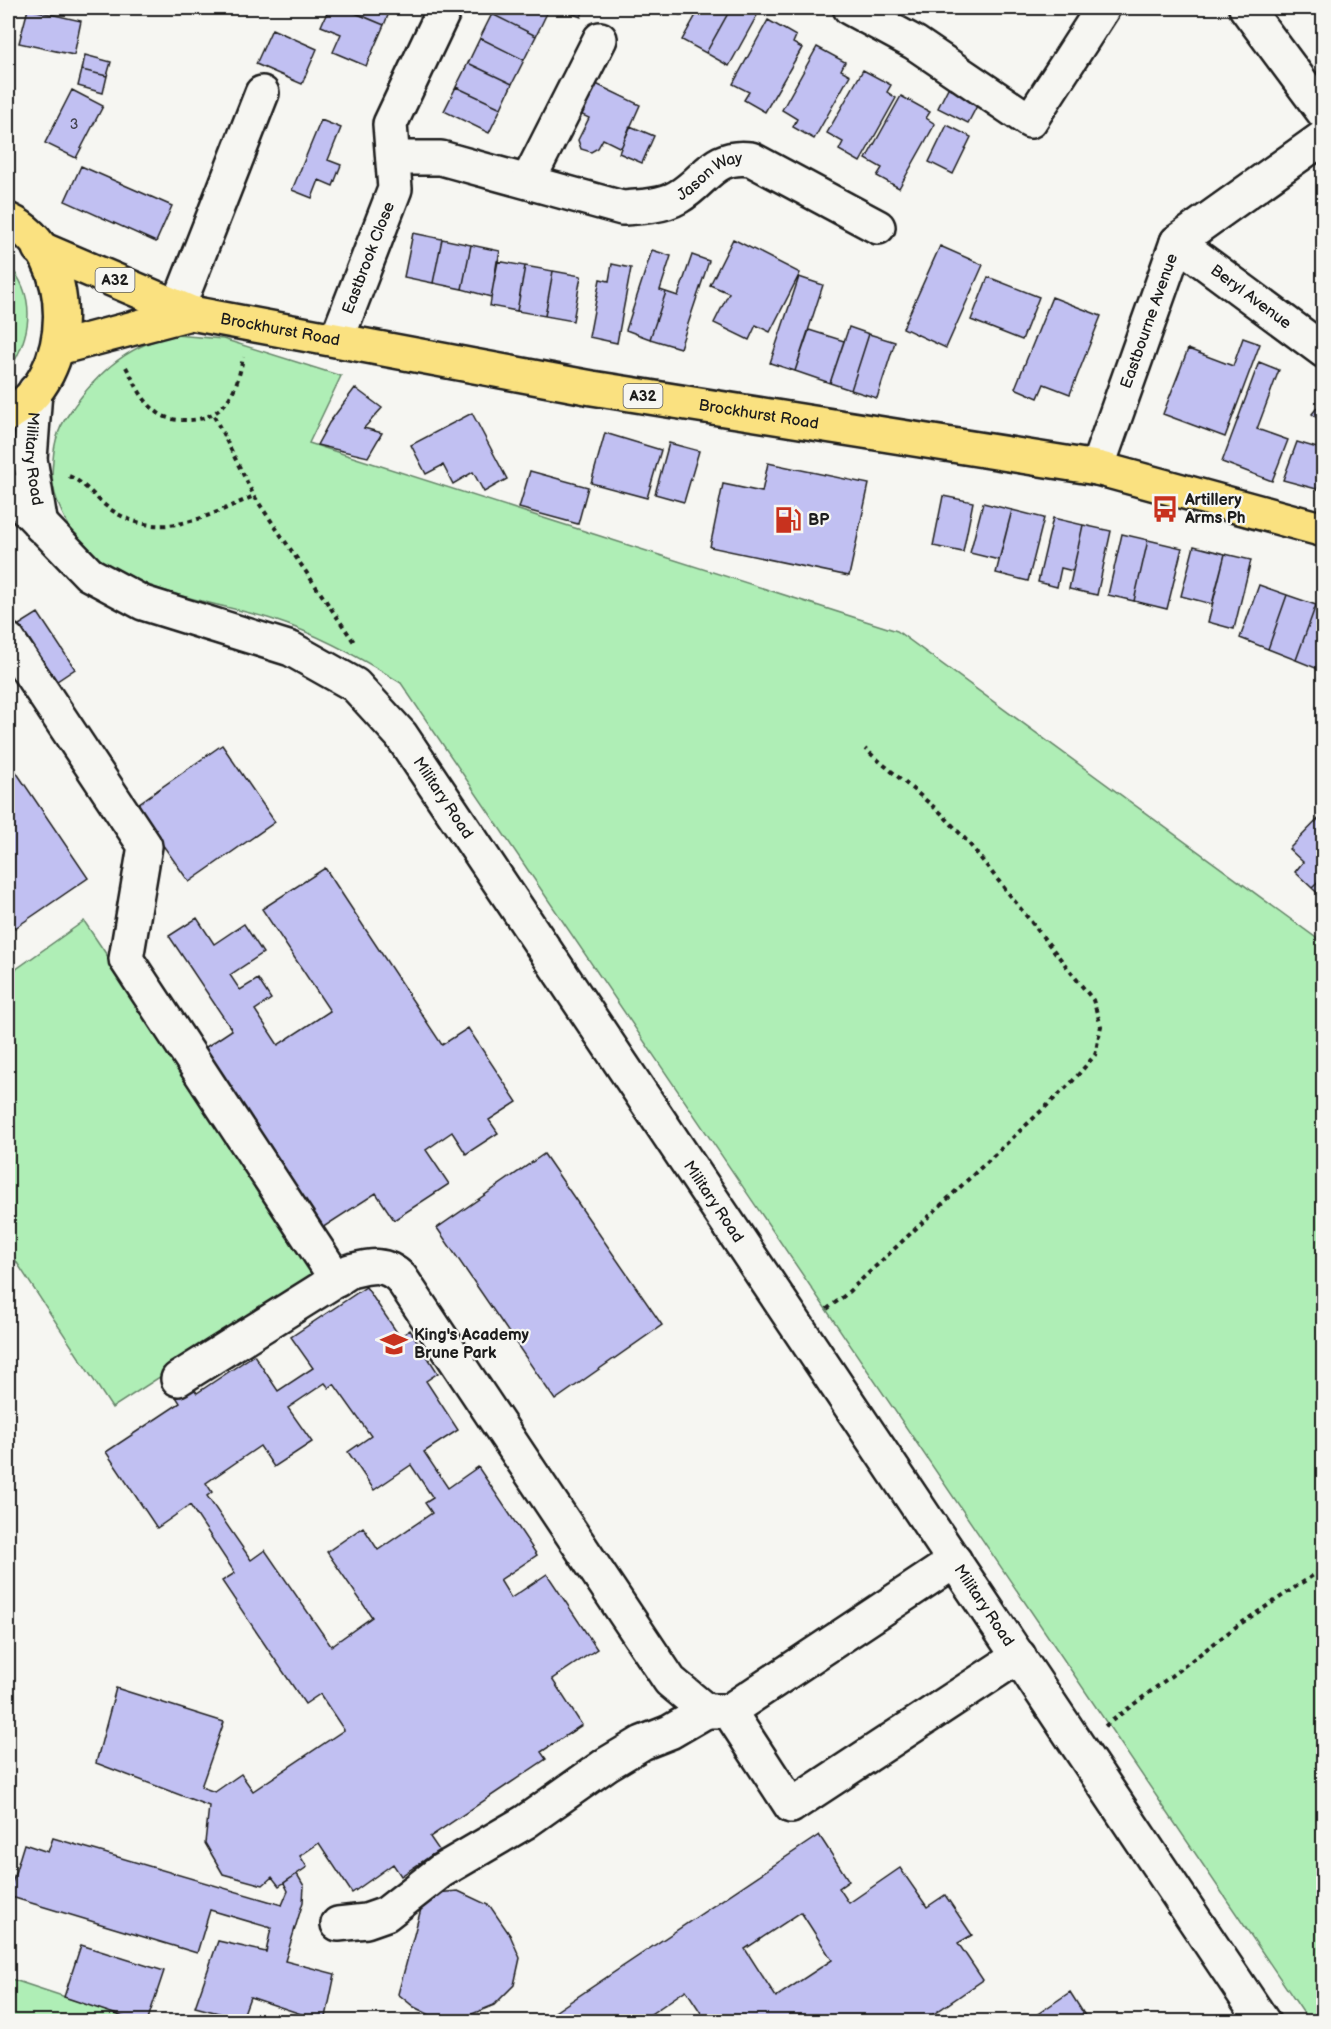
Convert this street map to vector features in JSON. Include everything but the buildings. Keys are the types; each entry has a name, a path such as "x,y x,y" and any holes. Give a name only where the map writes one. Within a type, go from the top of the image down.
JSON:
{"main road":[{"path":"8,414 35,391 49,370 58,348 62,313 56,278 39,248 9,217"},
{"name":"Brockhurst Road","path":"39,248 185,310 592,388 1097,468 1323,530"},
{"name":"Brockhurst Road","path":"58,348 185,310"}],"street":[{"name":"Eastbrook Close","path":"338,339 395,189 390,124 445,8"},
{"path":"850,8 915,43 1030,121 1103,8"},
{"path":"1246,8 1323,113"},
{"path":"528,181 600,39"},
{"path":"185,310 262,93"},
{"name":"Eastbourne Avenue","path":"1097,468 1177,242 1323,137"},
{"name":"Jason Way","path":"393,159 441,158 622,208 642,207 678,197 720,163 734,157 751,159 878,227"},
{"name":"Beryl Avenue","path":"1177,242 1323,351"},
{"name":"Military Road","path":"35,391 30,459 41,526"},
{"name":"Military Road","path":"8,490 88,574 143,603 291,649 355,685 401,735 1263,2022"},
{"path":"8,640 145,846 126,959 337,1280"},
{"path":"178,1379 350,1271 381,1265 393,1270 401,1278 670,1681 718,1711 790,1806 1019,1656"},
{"path":"338,1924 366,1921 386,1914 441,1871 525,1822 607,1764 642,1743 718,1711 955,1561"}],"path":[{"path":"109,334 146,402 159,414 174,420 191,420 214,416 232,392 241,367 248,323"},
{"path":"214,416 254,496 354,640 355,685"},
{"path":"30,459 75,479 115,512 153,526 174,526 202,518 254,496"},
{"path":"799,1329 844,1296 1071,1083 1095,1055 1101,1026 1093,1000 1074,973 967,841 941,813 865,749"},
{"path":"1080,1747 1124,1710 1237,1626 1323,1568"}],"green space":[{"path":"8,264 24,290 28,317 22,345 8,372"},
{"path":"175,335 223,339 341,376 309,443 897,631 1323,943 1323,2021 1309,2021 401,683 339,647 307,632 274,620 157,588 128,576 103,562 81,542 64,517 53,485 54,454 61,427 86,391 110,366 140,347"},
{"path":"84,921 320,1273 112,1408 8,1249 8,975"},
{"path":"8,1978 138,2021 8,2021"}],"place":[{"name":"Artillery Arms Ph","path":"1165,509"},
{"name":"BP","path":"788,520"},
{"name":"King's Academy Brune Park","path":"394,1344"}]}
